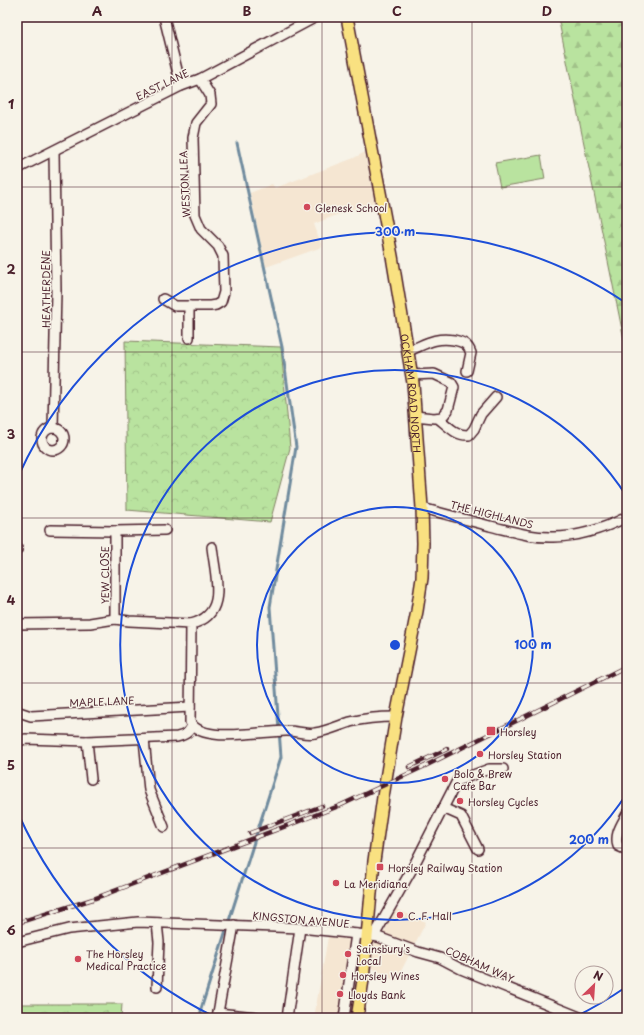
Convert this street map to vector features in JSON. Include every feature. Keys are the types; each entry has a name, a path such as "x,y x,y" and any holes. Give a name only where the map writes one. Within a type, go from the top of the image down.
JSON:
{"main road":[{"name":"OCKHAM ROAD NORTH","path":"347,17 391,248 412,375 422,508 422,578 386,772 374,861 363,980 357,1018"}],"street":[{"path":"164,17 181,86"},
{"name":"EAST LANE","path":"17,169 181,86 200,79 316,17"},
{"name":"WESTON LEA","path":"163,299 175,306 216,305 221,302 224,292 223,256 214,241 200,229 195,215 193,138 196,123 211,104 210,95 200,79"},
{"name":"HEATHERDENE","path":"53,428 56,359 54,151"},
{"path":"189,306 189,338"},
{"path":"408,351 443,338 462,342 467,345 471,353 467,371"},
{"path":"412,375 434,374 453,383 454,387 448,410 445,415 438,418 415,416"},
{"path":"438,418 459,434 469,435 474,430 481,414 496,397"},
{"name":"THE HIGHLANDS","path":"422,508 519,533 542,537 588,532 627,518"},
{"name":"YEW CLOSE","path":"50,530 165,530"},
{"name":"YEW CLOSE","path":"114,619 115,531"},
{"path":"17,624 90,623 114,619 192,624 201,622 211,613 218,597 212,548"},
{"path":"17,742 25,739 87,741 144,739 177,737 186,734 190,731 192,725 190,722 190,707 192,624"},
{"name":"MAPLE LANE","path":"17,710 31,716 190,707"},
{"path":"192,725 217,736 285,731 313,734 352,722 377,717 396,718"},
{"path":"144,739 149,790 164,827"},
{"path":"87,741 91,779"},
{"path":"344,1018 366,935 386,918 457,781 489,769 504,769"},
{"path":"443,808 461,816 478,849"},
{"path":"627,814 616,840 618,846 627,850"},
{"path":"369,914 386,918"},
{"name":"KINGSTON AVENUE","path":"17,942 35,940 69,929 138,922 300,928 366,935"},
{"path":"157,923 159,942 157,987"},
{"path":"234,925 218,1015 257,1018"},
{"path":"287,1018 300,928"},
{"path":"50,934 50,943"},
{"name":"COBHAM WAY","path":"366,935 440,958 473,974 582,1018"}],"shaded area":[{"name":"Glenesk School","path":"365,152 375,202 314,224 322,247 266,267 250,193 272,184 275,188 354,158"},
{"path":"396,909 426,922 396,981 370,967 363,1018 314,1018 328,937 378,943"}],"green space":[{"path":"558,17 627,17 627,354"},
{"path":"541,155 545,179 500,187 495,163"},
{"path":"125,341 281,347 290,448 270,522 127,510"},
{"path":"627,819 627,848 622,846 619,837"},
{"path":"17,1004 122,1004 121,1018 17,1018"}],"waterway":[{"path":"201,1018 201,1009 281,757 270,607 296,447 282,347 237,143"}],"railway":[{"path":"17,923 93,899 339,806 425,766 627,666"},
{"path":"409,767 447,749"},
{"path":"250,833 322,806"}],"place":[{"name":"Glenesk School","path":"307,207"},
{"name":"Horsley","path":"491,731"},
{"name":"Horsley Station","path":"480,754"},
{"name":"Bolo & Brew Cafe Bar","path":"445,779"},
{"name":"Horsley Cycles","path":"460,801"},
{"name":"Horsley Railway Station","path":"380,867"},
{"name":"La Meridiana","path":"336,883"},
{"name":"C. F. Hall","path":"400,915"},
{"name":"Sainsbury's Local","path":"348,954"},
{"name":"The Horsley Medical Practice","path":"78,959"},
{"name":"Horsley Wines","path":"343,975"},
{"name":"Lloyds Bank","path":"340,994"}]}
